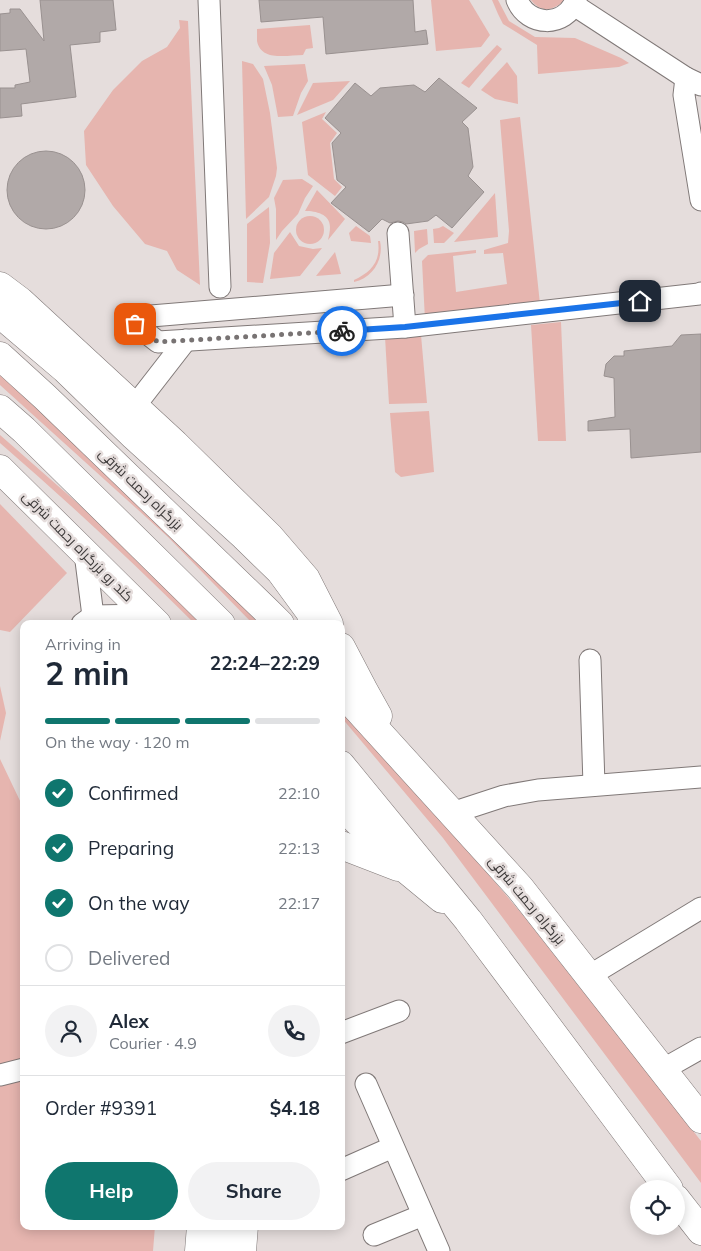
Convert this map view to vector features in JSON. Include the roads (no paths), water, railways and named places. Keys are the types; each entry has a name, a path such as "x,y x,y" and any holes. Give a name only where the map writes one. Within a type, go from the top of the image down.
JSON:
{"main road":[{"path":"0,286 20,301 175,444 269,536 306,579 327,620"},
{"path":"0,314 65,369 134,436 280,571 310,612 313,620"},
{"name":"بزرگراه رحمت شرقی","path":"0,356 46,396 277,620"},
{"path":"0,409 24,430 217,620"},
{"name":"کند رو بزرگراه رحمت شرقی","path":"0,469 152,619"},
{"path":"345,655 404,760"},
{"name":"بزرگراه رحمت شرقی","path":"345,695 520,888 701,1119"},
{"path":"345,770 468,920 662,1180"},
{"path":"345,809 408,871 468,920"},
{"path":"345,847 408,871"},
{"path":"685,1211 701,1231"},
{"path":"199,1251 201,1230"},
{"path":"220,1251 222,1230"},
{"path":"242,1251 244,1230"}],"street":[{"path":"210,0 220,286"},
{"path":"517,0 527,14 536,19 547,21 558,19 567,14 575,3 694,81 684,95 701,200"},
{"path":"398,233 405,327"},
{"path":"403,295 151,316 135,324 158,342 405,327 701,293"},
{"path":"134,407 186,340"},
{"path":"85,553 87,620 152,619"},
{"path":"590,660 594,785"},
{"path":"452,812 504,796 538,790 701,778"},
{"path":"589,976 701,908"},
{"path":"345,1031 398,1011"},
{"path":"662,1070 701,1048"},
{"path":"0,1075 20,1070"},
{"path":"366,1084 439,1251"},
{"path":"345,1168 393,1147"},
{"path":"374,1235 423,1215"}]}
